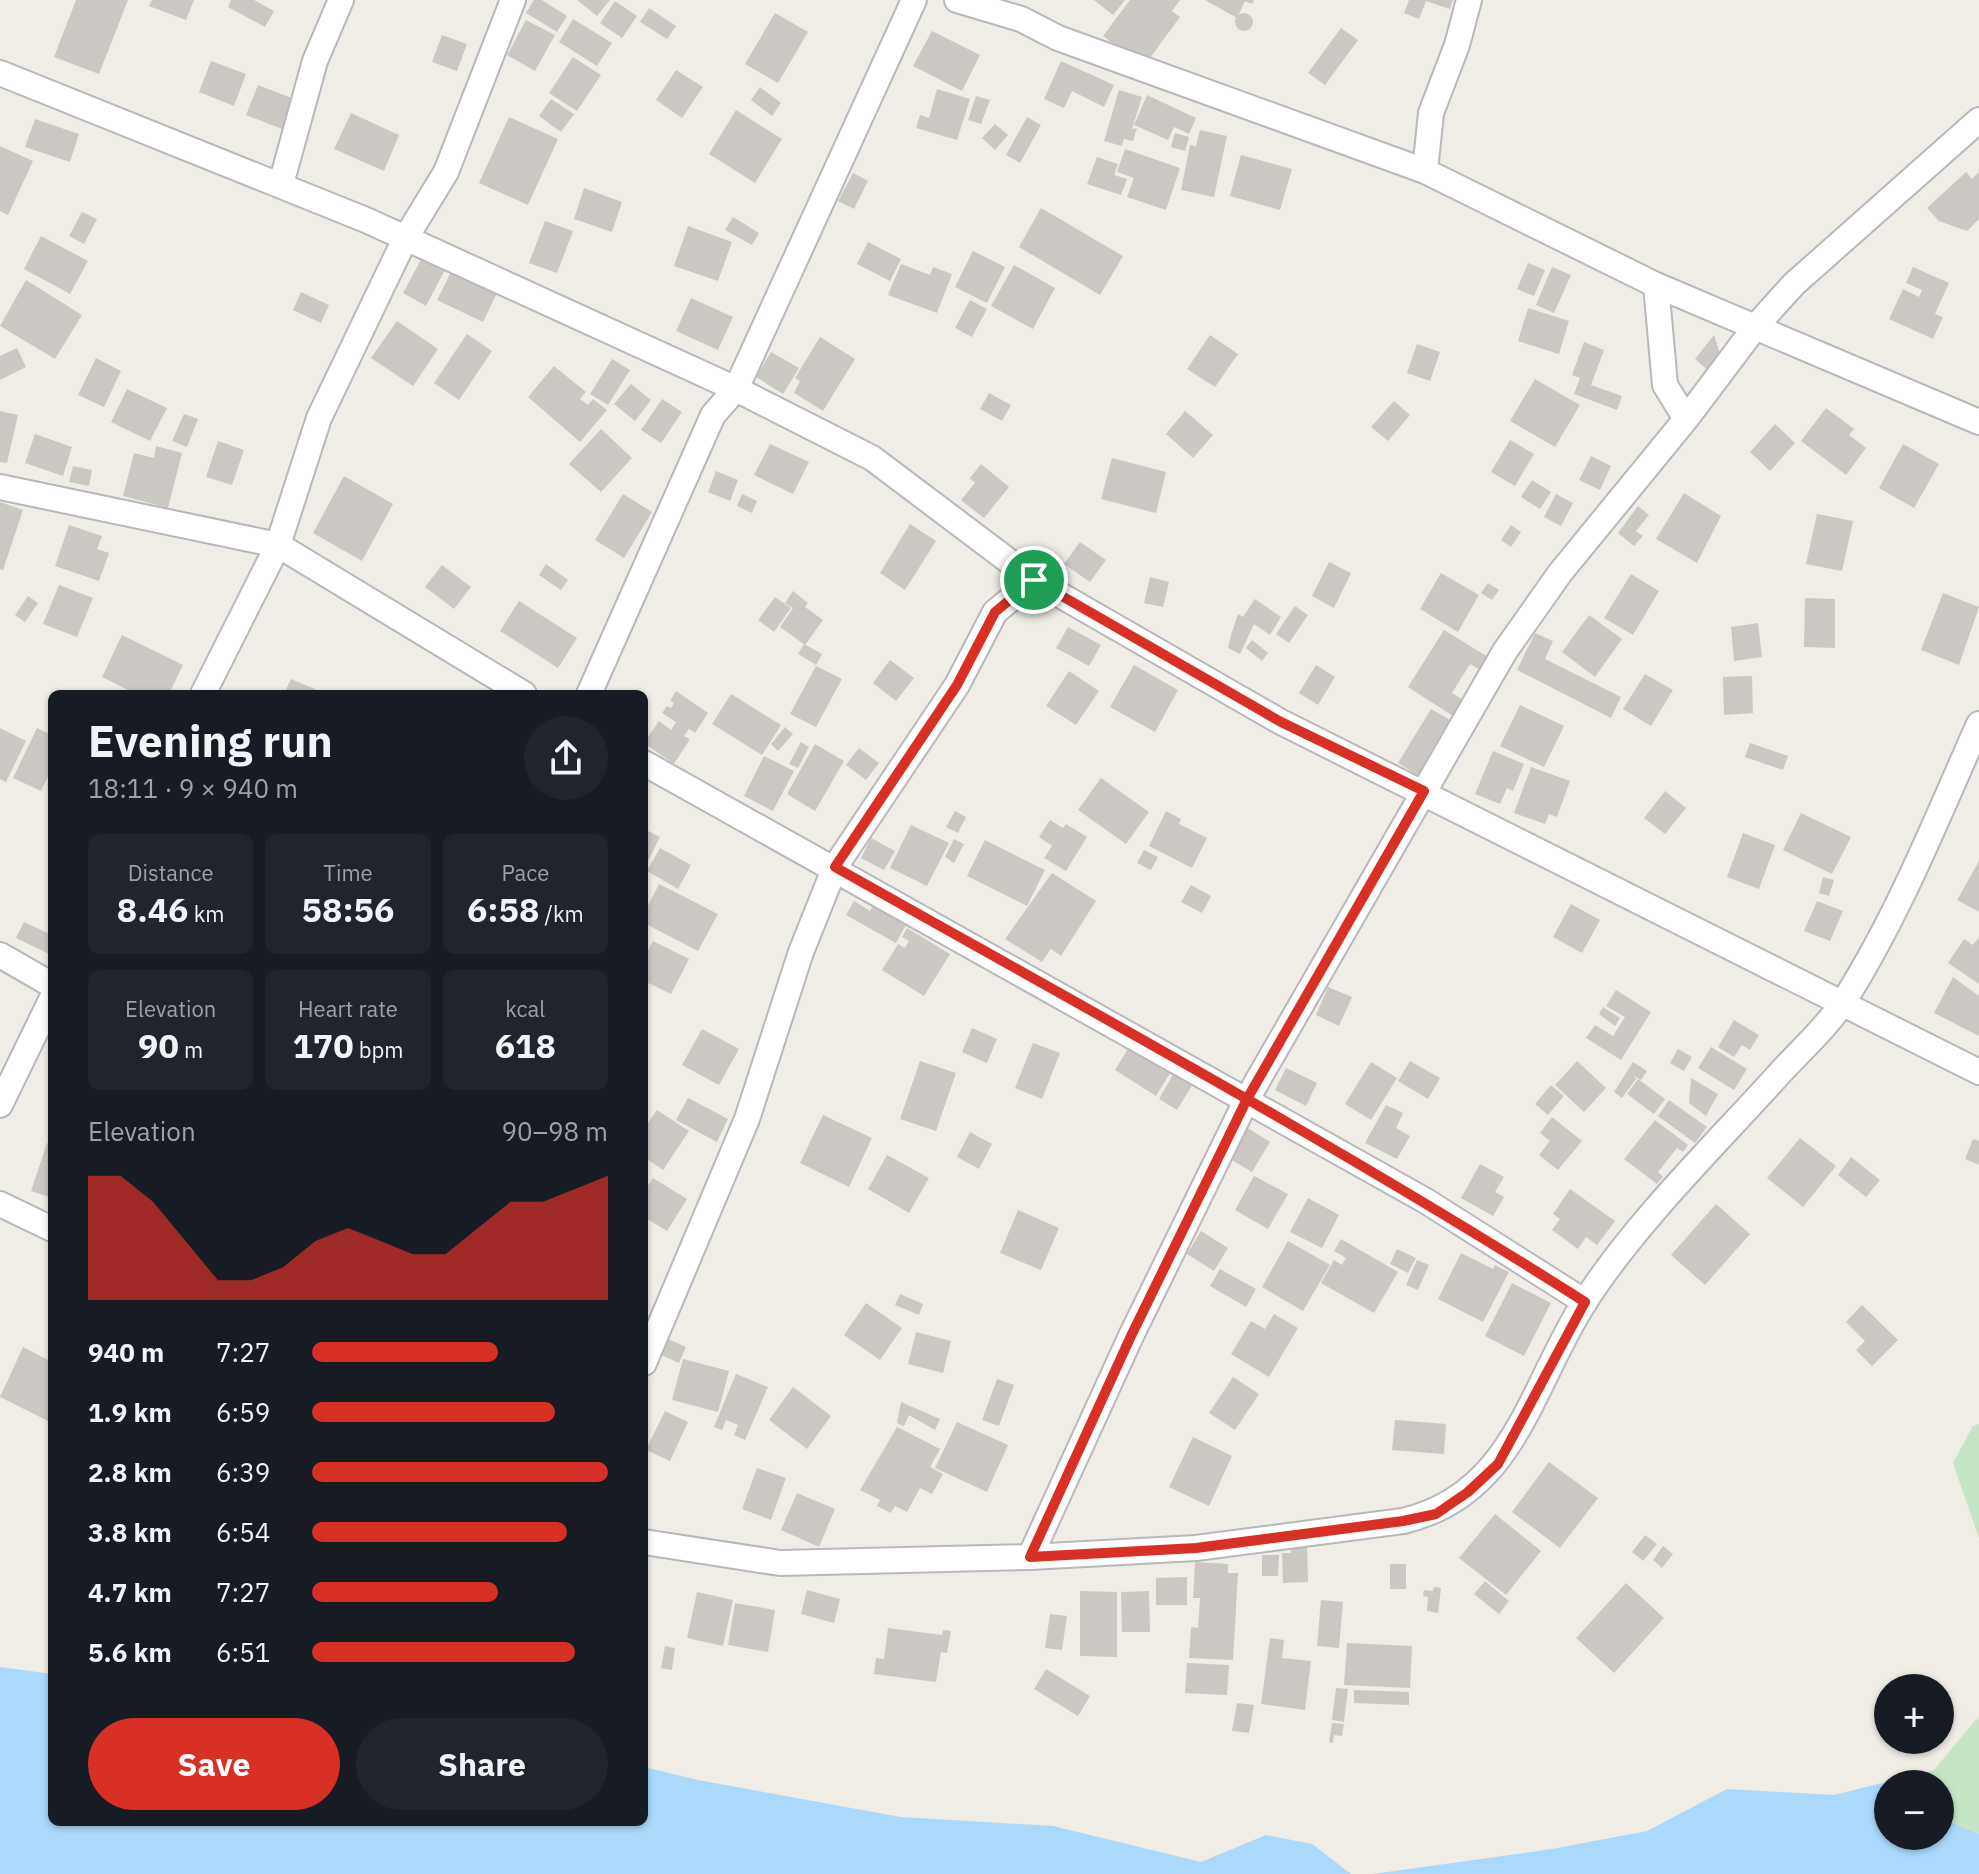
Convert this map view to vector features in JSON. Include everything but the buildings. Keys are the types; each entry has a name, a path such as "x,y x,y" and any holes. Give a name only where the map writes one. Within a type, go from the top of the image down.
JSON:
{"street":[{"path":"281,184 315,61 341,0"},
{"path":"205,690 278,545 319,418 405,239 446,172 513,0"},
{"path":"591,690 713,415 736,389 914,0"},
{"path":"957,0 1029,9 1058,38 1425,171 1656,285 1979,422"},
{"path":"1425,171 1431,113 1457,45 1469,0"},
{"path":"0,73 281,184 736,389 872,458 1034,580 1281,722 1424,791 1979,1072"},
{"path":"1030,1557 1131,1336 1247,1099 1505,651 1551,586 1686,419 1756,326 1794,284 1979,120"},
{"path":"1656,285 1665,385 1686,419"},
{"path":"0,487 278,545 517,690"},
{"path":"648,1354 747,1119 801,952 835,867 957,685 995,612 1034,580"},
{"path":"648,1543 780,1563 1030,1557 1196,1548 1436,1514 1468,1492 1498,1464 1585,1302 1655,1212 1842,1004 1901,899 1979,724"},
{"path":"648,765 835,867 1426,1201 1585,1302"},
{"path":"0,955 48,983"},
{"path":"0,1105 48,1006"},
{"path":"0,1204 48,1227"}],"green space":[{"path":"1979,1424 1979,1538 1953,1463 1973,1426"},
{"path":"1979,1716 1979,1834 1954,1823 1954,1770 1934,1770 1947,1754 1954,1754 1954,1746"}],"water":[{"path":"0,1667 48,1673 48,1826 648,1826 648,1768 901,1817 1053,1826 1201,1862 1266,1835 1312,1844 1351,1874 0,1874"},
{"path":"1874,1785 1874,1850 1954,1850 1954,1823 1979,1834 1979,1874 1373,1874 1552,1849 1647,1831 1727,1789 1834,1795"}],"route":[{"path":"1034,580 995,612 957,685 835,867 1247,1099 1426,1201 1585,1302 1498,1464 1468,1492 1436,1514 1196,1548 1030,1557 1131,1336 1247,1099 1424,791 1281,722 1034,580"}]}
